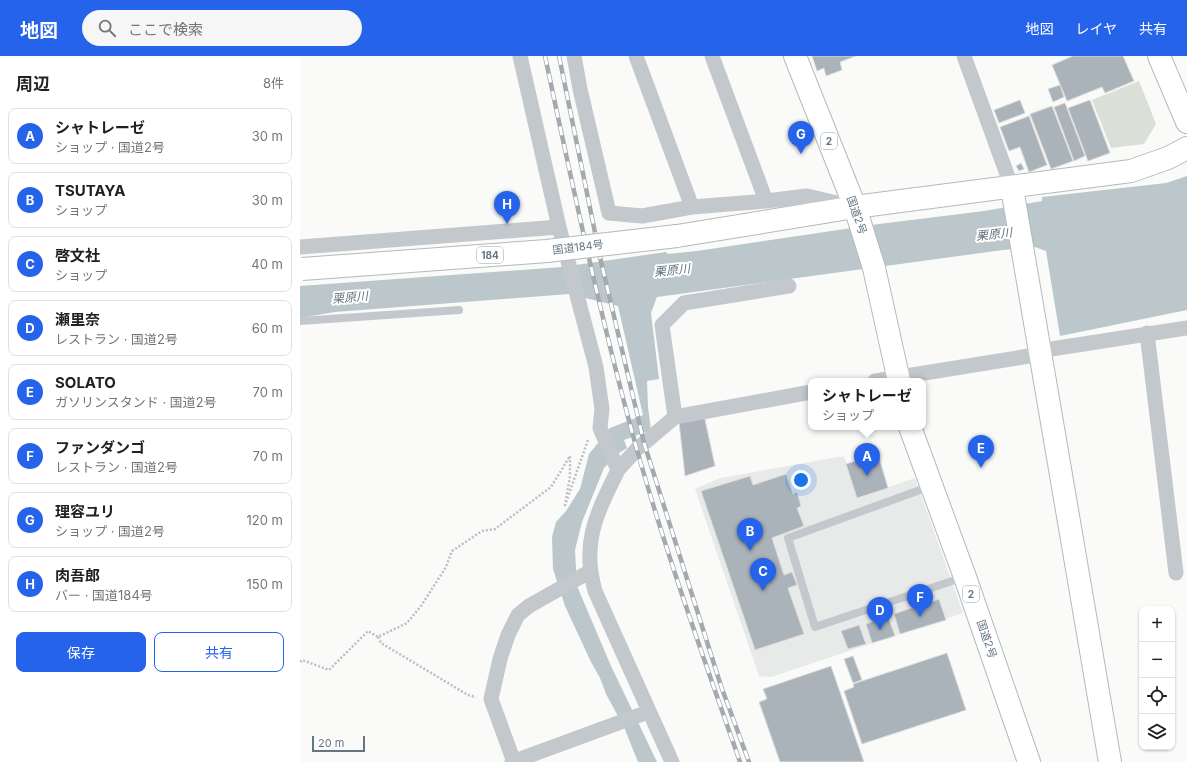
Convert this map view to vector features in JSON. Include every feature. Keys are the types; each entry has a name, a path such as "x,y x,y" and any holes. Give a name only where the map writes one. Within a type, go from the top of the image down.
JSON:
{"main road":[{"name":"国道2号","path":"795,56 858,217 874,268 899,378"},
{"path":"1159,56 1187,122"},
{"name":"国道184号","path":"301,269 547,251 858,217 1013,196 1131,171 1168,158 1187,148"},
{"path":"1013,196 1038,353 1079,571 1110,762"},
{"name":"国道2号","path":"911,430 965,577 1029,762"}],"street":[{"path":"520,56 560,231 596,367 602,409 601,430 616,464"},
{"path":"574,56 580,89 609,213 642,216 692,207 807,196 858,217"},
{"path":"636,56 692,207"},
{"path":"712,56 766,201"},
{"path":"964,56 1013,196"},
{"path":"300,247 560,231"},
{"path":"675,417 662,325 684,303 789,286"},
{"path":"905,378 1029,356 1045,350 1187,328"},
{"path":"1148,334 1176,573"},
{"path":"672,762 643,714 595,591 585,575 590,542 597,513 616,464 637,449 675,417 808,393"},
{"path":"585,575 529,606 518,615 500,659 491,699 513,762 643,714"}],"lane":[{"path":"300,321 460,310"},
{"path":"931,486 788,538 815,627 965,577"}],"path":[{"path":"378,637 408,623 421,606 446,567 452,551 482,531 495,529 551,487 570,456 570,476 565,505 589,437 601,430"},
{"path":"300,662 302,660 329,670 368,631 378,637 381,644 468,695 491,699"}],"shaded area":[{"path":"1139,81 1156,124 1144,144 1111,148 1092,100"},
{"path":"844,456 857,498 915,478 963,613 771,677 759,676 695,489 720,478"}],"water":[{"name":"栗原川","path":"1187,176 1187,310 1060,336 1046,251 1035,247 1003,250 657,297 651,313 659,379 647,381 651,430 624,440 627,448 619,453 604,468 582,522 575,550 577,586 611,666 657,762 638,762 624,727 606,694 600,678 565,606 553,569 552,537 556,522 566,511 580,489 589,454 610,428 643,415 618,306 569,294 335,312 300,318 300,286 562,267 666,252 668,254 697,251 879,224 984,211 1042,201 1042,197 1166,183"}],"building":[{"path":"812,56 856,56 840,62 842,70 826,76 824,68 817,71"},
{"path":"1073,56 1123,56 1134,81 1105,93 1102,87 1067,101 1052,65"},
{"path":"1060,85 1064,97 1053,102 1048,89"},
{"path":"1020,100 1025,113 999,123 994,110"},
{"path":"1090,100 1110,153 1088,161 1068,108"},
{"path":"1065,103 1085,156 1074,161 1054,107"},
{"path":"1052,106 1073,161 1051,169 1030,114"},
{"path":"1029,116 1047,165 1029,172 1020,147 1009,151 1000,127"},
{"path":"1021,163 1024,169 1019,171 1016,166"},
{"path":"704,415 715,466 685,476 679,422"},
{"path":"878,454 888,488 857,498 846,464"},
{"path":"786,474 793,494 797,492 801,506 797,508 804,526 772,538 784,575 792,572 797,585 788,588 804,634 755,650 701,491 750,476 753,485"},
{"path":"930,596 932,602 939,599 946,620 900,634 894,614 914,607 912,602"},
{"path":"888,616 895,636 872,643 866,624"},
{"path":"859,625 866,644 848,649 841,631"},
{"path":"947,653 966,710 862,744 844,691 854,687 853,684"},
{"path":"853,656 862,680 853,683 844,659"},
{"path":"831,666 864,762 780,762 759,702 767,699 763,689"}],"railway":[{"path":"545,56 599,303 637,450 673,568 740,762"},
{"path":"559,56 600,257 644,443 721,686 749,762"}],"place":[{"name":"理容ユリ","path":"801,154"},
{"name":"肉吾郎","path":"507,224"},
{"name":"SOLATO","path":"981,468"},
{"name":"シャトレーゼ","path":"867,476"},
{"name":"TSUTAYA","path":"750,551"},
{"name":"啓文社","path":"763,591"},
{"name":"ファンダンゴ","path":"920,617"},
{"name":"瀬里奈","path":"880,630"}]}
